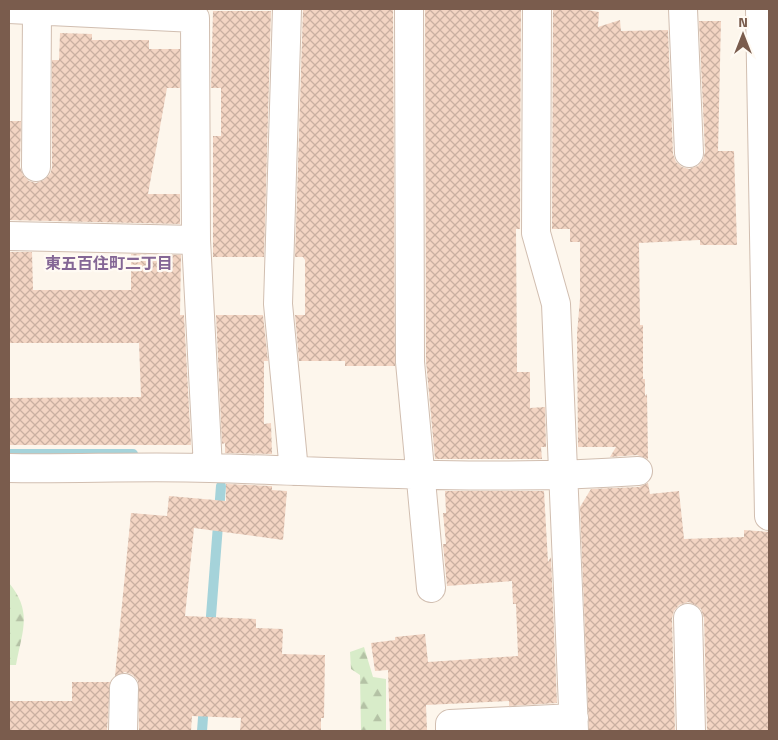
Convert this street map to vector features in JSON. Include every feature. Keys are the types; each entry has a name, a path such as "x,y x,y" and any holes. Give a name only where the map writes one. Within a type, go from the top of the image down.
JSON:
{"street":[{"path":"9,9 195,13 196,240 208,468"},
{"path":"287,9 278,304 294,471"},
{"path":"409,9 410,362 431,588"},
{"path":"450,731 450,724 574,725 556,304 536,233 537,9"},
{"path":"682,9 689,153"},
{"path":"760,9 767,222 769,516"},
{"path":"36,167 37,11"},
{"path":"9,236 196,240"},
{"path":"9,468 208,468 422,476 562,476 638,471"},
{"path":"688,618 691,731"},
{"path":"123,731 124,688"}],"green space":[{"path":"9,583 21,603 24,622 16,665 9,665"},
{"path":"364,647 373,677 386,679 386,731 361,731 360,675 351,669 350,652"}],"building":[{"path":"303,9 393,9 395,366 345,366 345,361 299,361 295,315 305,315 305,260 303,257 295,257"},
{"path":"425,9 521,9 520,229 516,229 517,372 530,372 530,408 545,407 546,447 541,447 542,459 435,459 426,361"},
{"path":"553,9 581,9 599,12 598,27 620,20 621,31 668,30 673,154 676,162 682,167 689,169 698,166 703,160 705,152 699,21 721,21 718,151 734,151 737,245 700,245 700,240 639,243 640,325 643,325 643,379 645,379 645,396 647,394 648,459 637,455 610,457 616,447 578,447 577,334 580,299 580,242 570,242 570,229 552,229"},
{"path":"213,11 271,11 264,257 213,257 213,136 221,136 221,88 211,88"},
{"path":"60,33 92,34 92,40 149,40 149,49 180,49 180,88 167,88 148,194 180,194 180,224 9,220 9,121 21,121 20,167 23,175 29,181 36,183 44,180 50,174 52,168 52,60 59,60"},
{"path":"9,252 32,252 33,290 131,290 131,254 181,255 180,315 184,315 191,445 9,445 9,398 141,397 139,343 9,343"},
{"path":"216,315 263,315 268,361 264,361 264,424 271,423 272,454 225,453 225,443 222,444"},
{"path":"648,483 650,494 679,491 684,539 744,537 744,530 769,532 769,731 707,731 704,618 701,609 688,602 679,605 674,611 672,618 675,730 589,731 580,507 591,489 639,487"},
{"path":"226,484 272,486 272,490 287,491 283,540 194,528 185,616 256,619 256,628 283,629 282,654 325,655 324,718 321,718 321,731 240,731 241,718 192,716 191,731 139,731 138,681 133,675 125,672 115,676 131,513 167,516 169,496 226,501"},
{"path":"445,491 544,491 548,562 551,557 557,703 509,706 509,701 426,705 427,731 390,731 388,670 375,671 371,643 395,640 395,637 425,634 428,662 518,656 516,604 513,604 512,581 447,586 443,544 446,544 443,513 446,513"},
{"path":"72,682 110,682 107,731 9,731 9,701 72,701"}],"waterway":[{"path":"9,454 133,454"},
{"path":"210,629 221,486"},
{"path":"202,731 204,704"}],"district":[{"name":"東五百住町二丁目","path":"109,263"}]}
